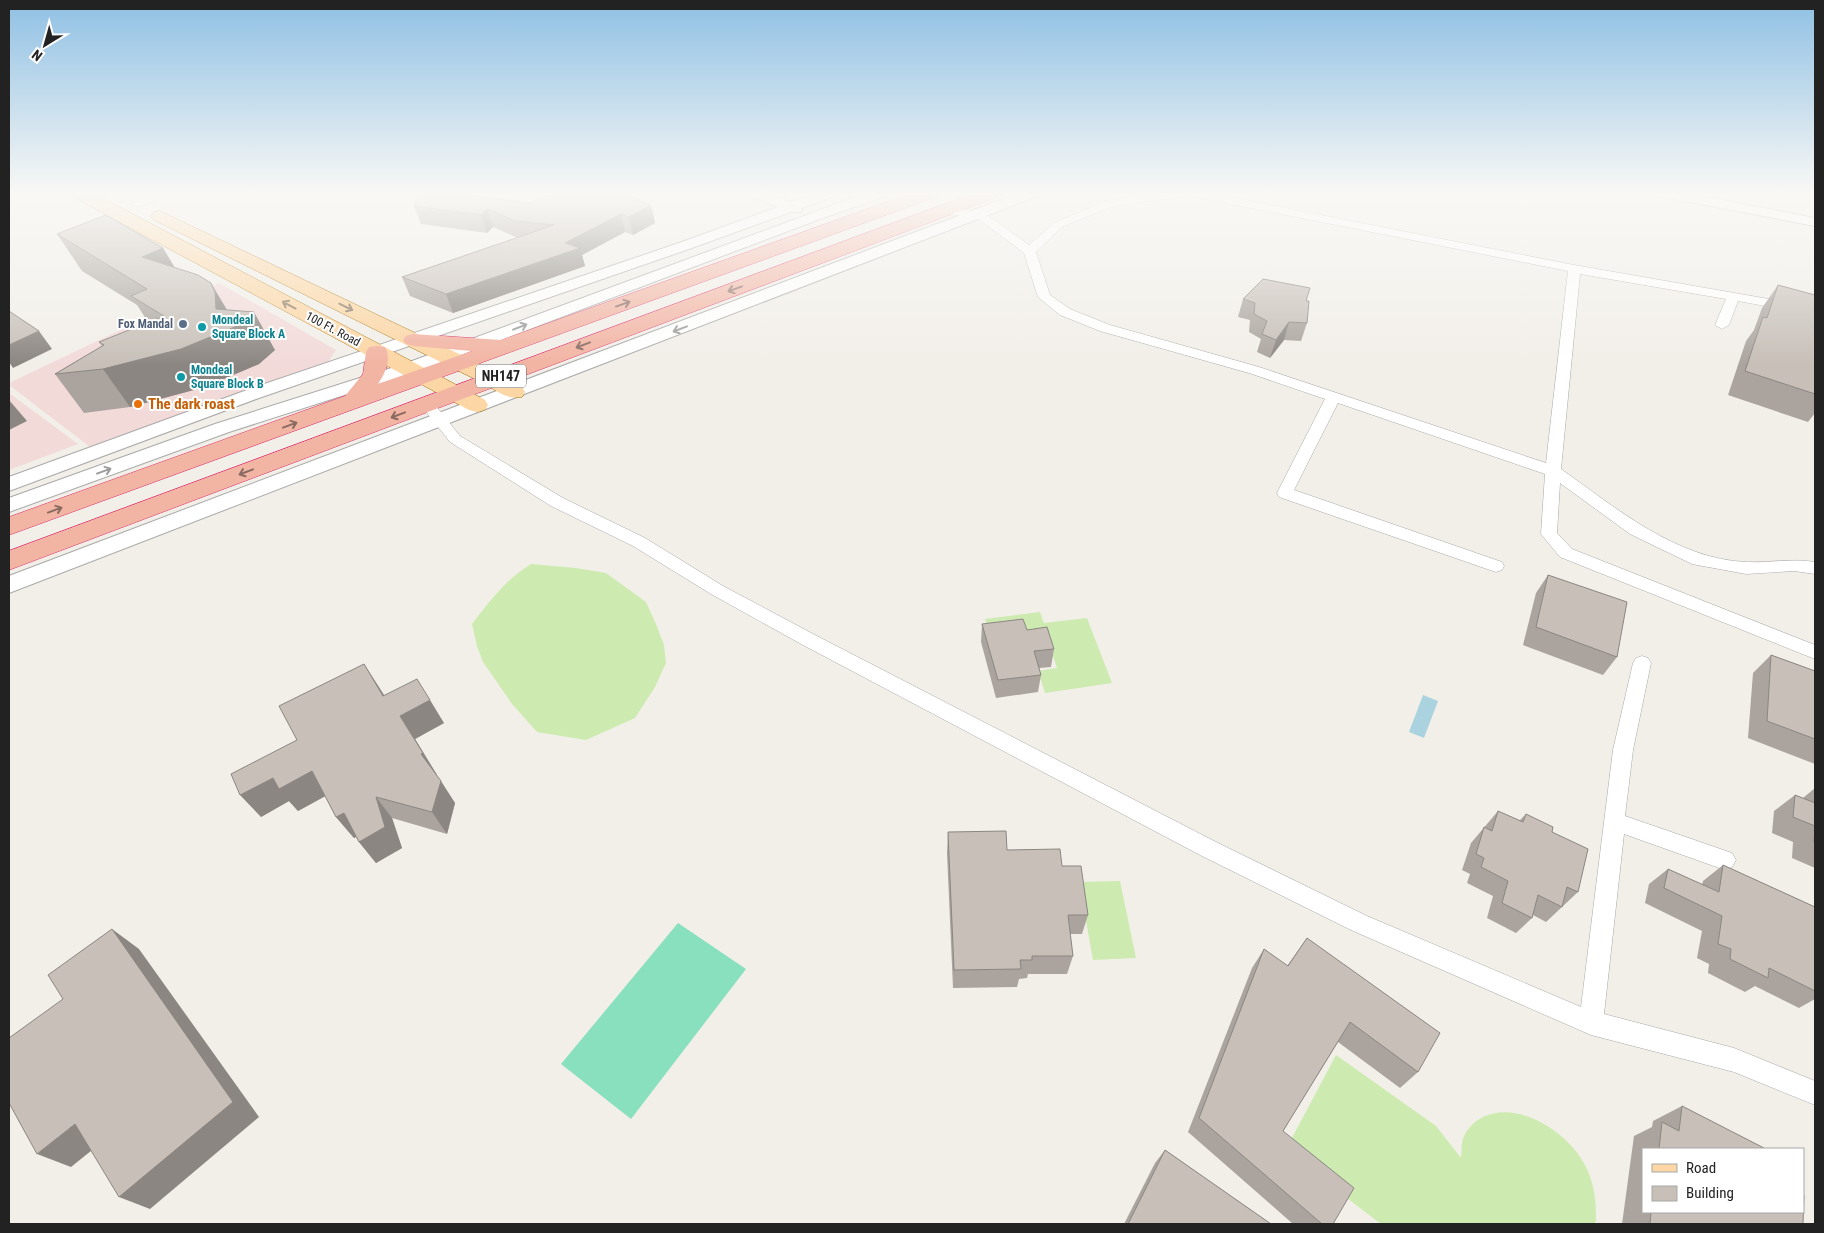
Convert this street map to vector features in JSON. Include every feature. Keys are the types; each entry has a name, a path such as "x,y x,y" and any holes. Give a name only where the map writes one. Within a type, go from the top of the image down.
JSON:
{"highway":[{"name":"NH147","path":"9,526 352,402 417,372 452,359 510,345 773,250"},
{"name":"NH147","path":"9,561 320,455 433,412 456,393 492,379 646,331 848,250"},
{"path":"413,340 510,345"},
{"path":"352,402 370,381 378,363 377,352"}],"main road":[{"name":"100 Ft. Road","path":"185,250 477,405"},
{"name":"100 Ft. Road","path":"230,250 492,379 514,392"}],"street":[{"path":"9,484 254,394 674,250"},
{"path":"452,359 474,344 726,250"},
{"path":"433,412 477,405 514,392 646,331 878,250"},
{"path":"1476,250 1574,269 1815,311"},
{"path":"1030,251 1044,297 1066,312 1105,328 1254,370 1553,472 1636,530 1698,560 1746,568 1794,565 1815,568"},
{"path":"1574,269 1553,472 1549,534 1566,553 1815,652"},
{"path":"1722,325 1734,296"},
{"path":"9,505 222,428 370,381 417,372"},
{"path":"1333,398 1285,493 1496,566"},
{"path":"433,412 455,439 557,502 639,542 726,595 999,740 1207,848 1359,923 1591,1023 1734,1060 1815,1093"},
{"path":"9,585 320,455"},
{"path":"1591,1023 1624,750 1642,663"},
{"path":"1615,822 1724,860"}],"shaded area":[{"path":"219,283 336,350 324,368 94,450 9,385 9,383"},
{"path":"9,393 78,444 9,470"}],"green space":[{"path":"531,564 606,573 646,602 664,645 666,663 655,687 635,718 586,740 537,732 512,704 483,662 472,624 506,584"},
{"path":"1040,612 1044,623 1087,618 1112,683 1045,693 1038,671 1057,668 1048,641 991,637 985,619"},
{"path":"1120,881 1136,958 1093,960 1079,882"},
{"path":"678,923 746,969 631,1119 561,1064"},
{"path":"1336,1055 1436,1126 1461,1158 1464,1135 1471,1126 1483,1117 1497,1113 1513,1113 1543,1124 1570,1144 1580,1156 1592,1182 1596,1221 1594,1224 1381,1224 1285,1151"}],"water":[{"path":"1423,695 1438,701 1424,738 1409,732"}],"building":[{"path":"82,250 159,250 142,257 198,275 211,283 215,292 216,309 254,312 237,326 181,349 103,369 55,374 104,345 99,342 164,316 131,296 147,289"},
{"path":"482,250 576,250 446,294 402,277"},
{"path":"1263,279 1310,288 1306,301 1309,301 1307,323 1289,322 1276,340 1262,334 1267,321 1254,314 1255,303 1243,299"},
{"path":"1778,285 1815,295 1815,394 1745,371 1763,317 1767,318"},
{"path":"9,311 39,331 9,345"},
{"path":"1548,575 1627,602 1617,657 1536,627"},
{"path":"1023,619 1027,630 1047,627 1054,649 1034,651 1041,675 998,680 982,624"},
{"path":"1771,655 1815,671 1815,739 1767,721"},
{"path":"364,664 383,696 417,679 430,700 400,716 423,753 421,754 441,781 432,812 376,797 385,827 359,842 344,813 336,817 312,771 279,789 273,778 240,795 231,774 297,740 279,706"},
{"path":"1795,795 1815,803 1815,826 1793,817"},
{"path":"1498,811 1523,822 1526,814 1553,827 1552,832 1588,849 1578,892 1567,887 1562,907 1538,895 1532,918 1502,903 1508,881 1481,867 1484,858 1476,854 1484,827 1492,831"},
{"path":"1006,831 1007,850 1060,849 1062,866 1081,866 1088,915 1068,915 1073,956 1032,956 1032,960 1020,960 1021,969 954,970 948,832"},
{"path":"1723,865 1815,907 1815,991 1769,968 1768,978 1730,959 1731,949 1718,944 1722,916 1664,888 1668,869 1719,892"},
{"path":"112,929 233,1102 119,1197 75,1124 37,1154 9,1103 9,1038 63,999 48,975"},
{"path":"1307,938 1440,1033 1418,1072 1350,1022 1283,1131 1354,1188 1333,1224 1322,1224 1199,1118 1264,949 1288,966"},
{"path":"1682,1106 1764,1148 1659,1148 1662,1122 1679,1131"},
{"path":"1165,1150 1271,1224 1128,1224"},
{"path":"1651,1213 1803,1213 1803,1224 1650,1224"}],"place":[{"name":"Fox Mandal","path":"183,324"},
{"name":"Mondeal Square Block A","path":"202,327"},
{"name":"Mondeal Square Block B","path":"181,377"},
{"name":"The dark roast","path":"138,404"}]}
